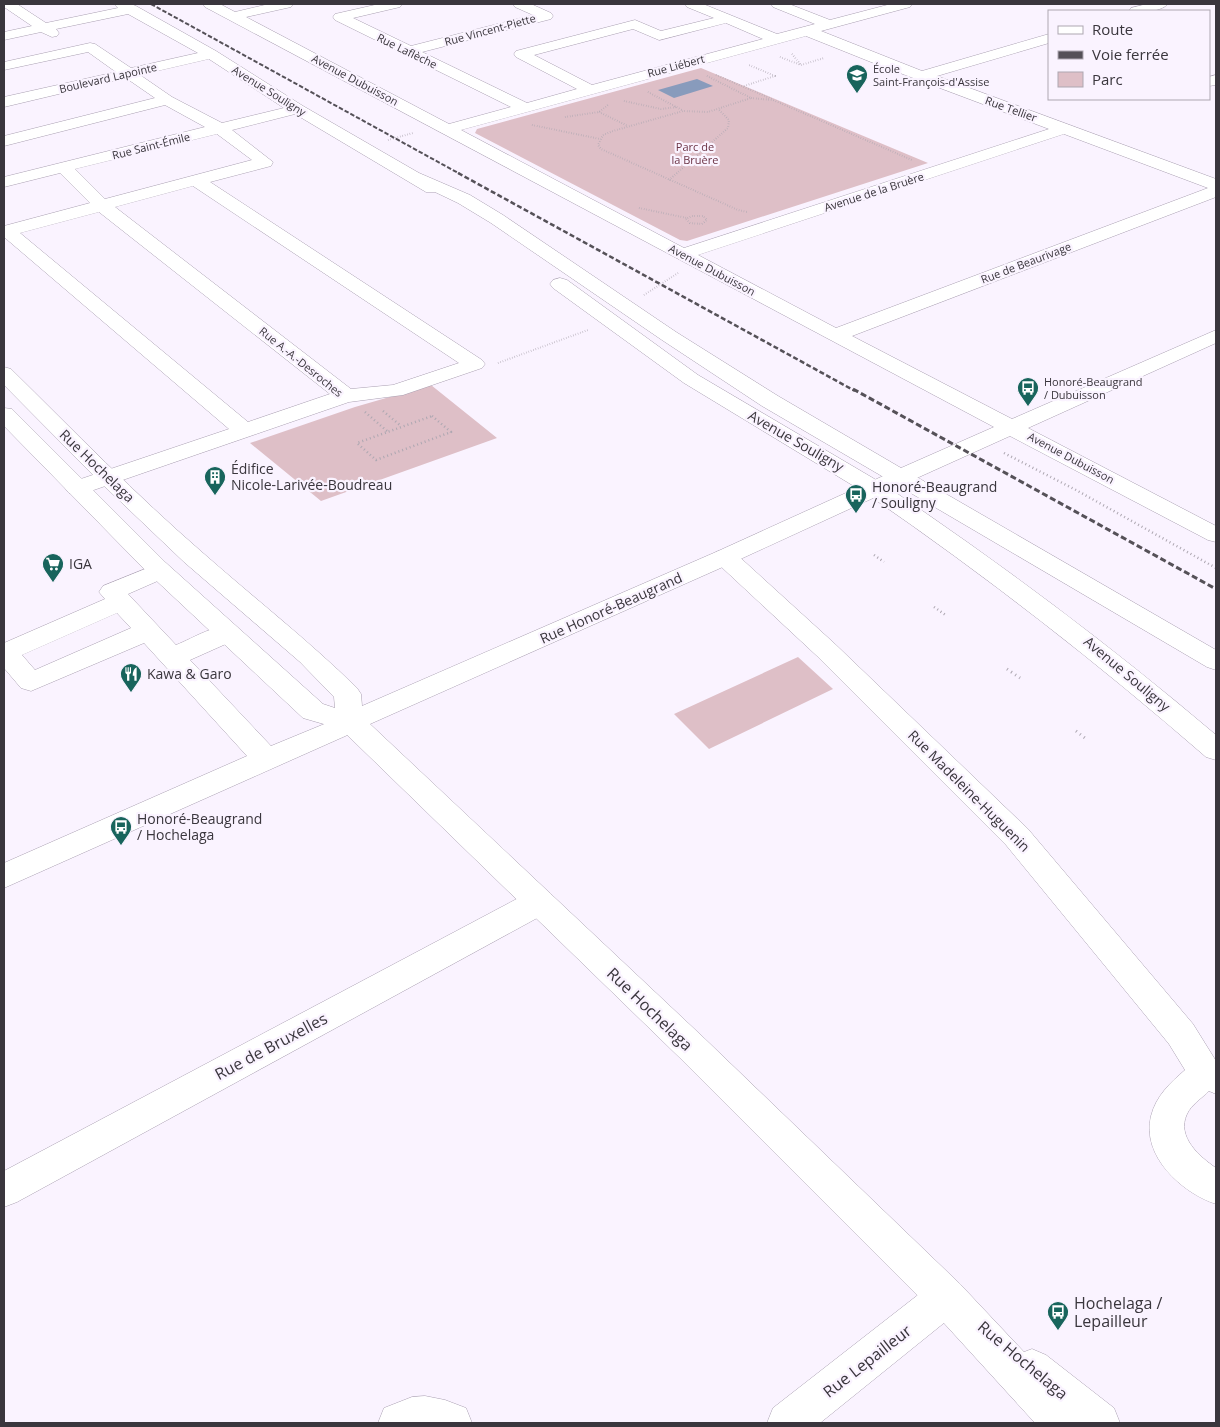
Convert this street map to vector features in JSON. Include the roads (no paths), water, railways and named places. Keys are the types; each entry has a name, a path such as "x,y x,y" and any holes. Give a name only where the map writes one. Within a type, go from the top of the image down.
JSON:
{"main road":[{"path":"4,5 8,4 79,50"},
{"name":"Avenue Dubuisson","path":"210,4 1216,535"},
{"path":"232,16 286,4"},
{"name":"Rue Laflèche","path":"394,4 340,17 408,52 524,107"},
{"name":"Rue Vincent-Piette","path":"408,52 546,16 520,4"},
{"path":"692,4 776,40"},
{"path":"778,4 829,25"},
{"name":"Rue Liébert","path":"448,129 905,4"},
{"path":"1140,10 1161,4"},
{"path":"4,36 126,7"},
{"name":"Avenue Souligny","path":"126,7 211,54 297,109 417,178 464,199 770,401 1216,661"},
{"path":"590,90 521,54 635,24 659,36 727,19"},
{"name":"Rue Tellier","path":"807,31 922,76 1216,185"},
{"path":"922,76 1046,41"},
{"path":"4,66 90,47 167,100 220,128 265,162 5,231"},
{"name":"Boulevard Lapointe","path":"4,102 211,54"},
{"path":"4,141 167,100"},
{"name":"Rue Saint-Émile","path":"4,182 297,109"},
{"name":"Avenue de la Bruère","path":"689,258 784,221 1064,129"},
{"name":"Rue A.-A.-Desroches","path":"63,167 101,205 346,396"},
{"name":"Avenue Souligny","path":"417,178 670,365 723,399 770,425 875,489 1021,590 1114,664 1216,750"},
{"path":"196,180 475,364 396,391 346,396"},
{"name":"Rue de Beaurivage","path":"835,335 1216,191"},
{"path":"5,231 245,431"},
{"name":"Rue Honoré-Beaugrand","path":"4,876 725,557 1216,336"},
{"name":"Rue Hochelaga","path":"4,373 108,477 193,557 309,656 348,694 351,722"},
{"name":"Rue A.-A.-Desroches","path":"76,488 346,396"},
{"name":"Rue Hochelaga","path":"4,414 160,571 313,711 351,722 946,1297 1063,1423"},
{"path":"193,557 112,592 266,759"},
{"name":"Rue Madeleine-Huguenin","path":"725,557 826,650 1017,837 1181,1034 1211,1076 1178,1100 1170,1113 1167,1129 1172,1147 1184,1164 1201,1179 1216,1187"},
{"path":"121,602 4,652 31,682 148,631"},
{"path":"173,656 228,632"},
{"name":"Rue de Bruxelles","path":"4,1190 539,902"},
{"name":"Rue Hochelaga","path":"946,1297 1099,1423"},
{"name":"Rue Lepailleur","path":"788,1423 946,1297"},
{"path":"399,1423 404,1420 433,1416 451,1423"}],"water":[{"path":"697,79 713,86 674,98 658,90"}],"railway":[{"path":"151,4 460,174"},
{"path":"458,173 855,391"},
{"path":"853,389 1216,589"}],"place":[{"name":"École Saint-François-d'Assise","path":"857,94"},
{"name":"Honoré-Beaugrand / Dubuisson","path":"1028,407"},
{"name":"Édifice Nicole-Larivée-Boudreau","path":"215,496"},
{"name":"Honoré-Beaugrand / Souligny","path":"856,514"},
{"name":"IGA","path":"53,583"},
{"name":"Kawa & Garo","path":"131,693"},
{"name":"Honoré-Beaugrand / Hochelaga","path":"121,846"},
{"name":"Hochelaga / Lepailleur","path":"1058,1331"}],"park label":[{"name":"Parc de la Bruère","path":"695,153"}]}
